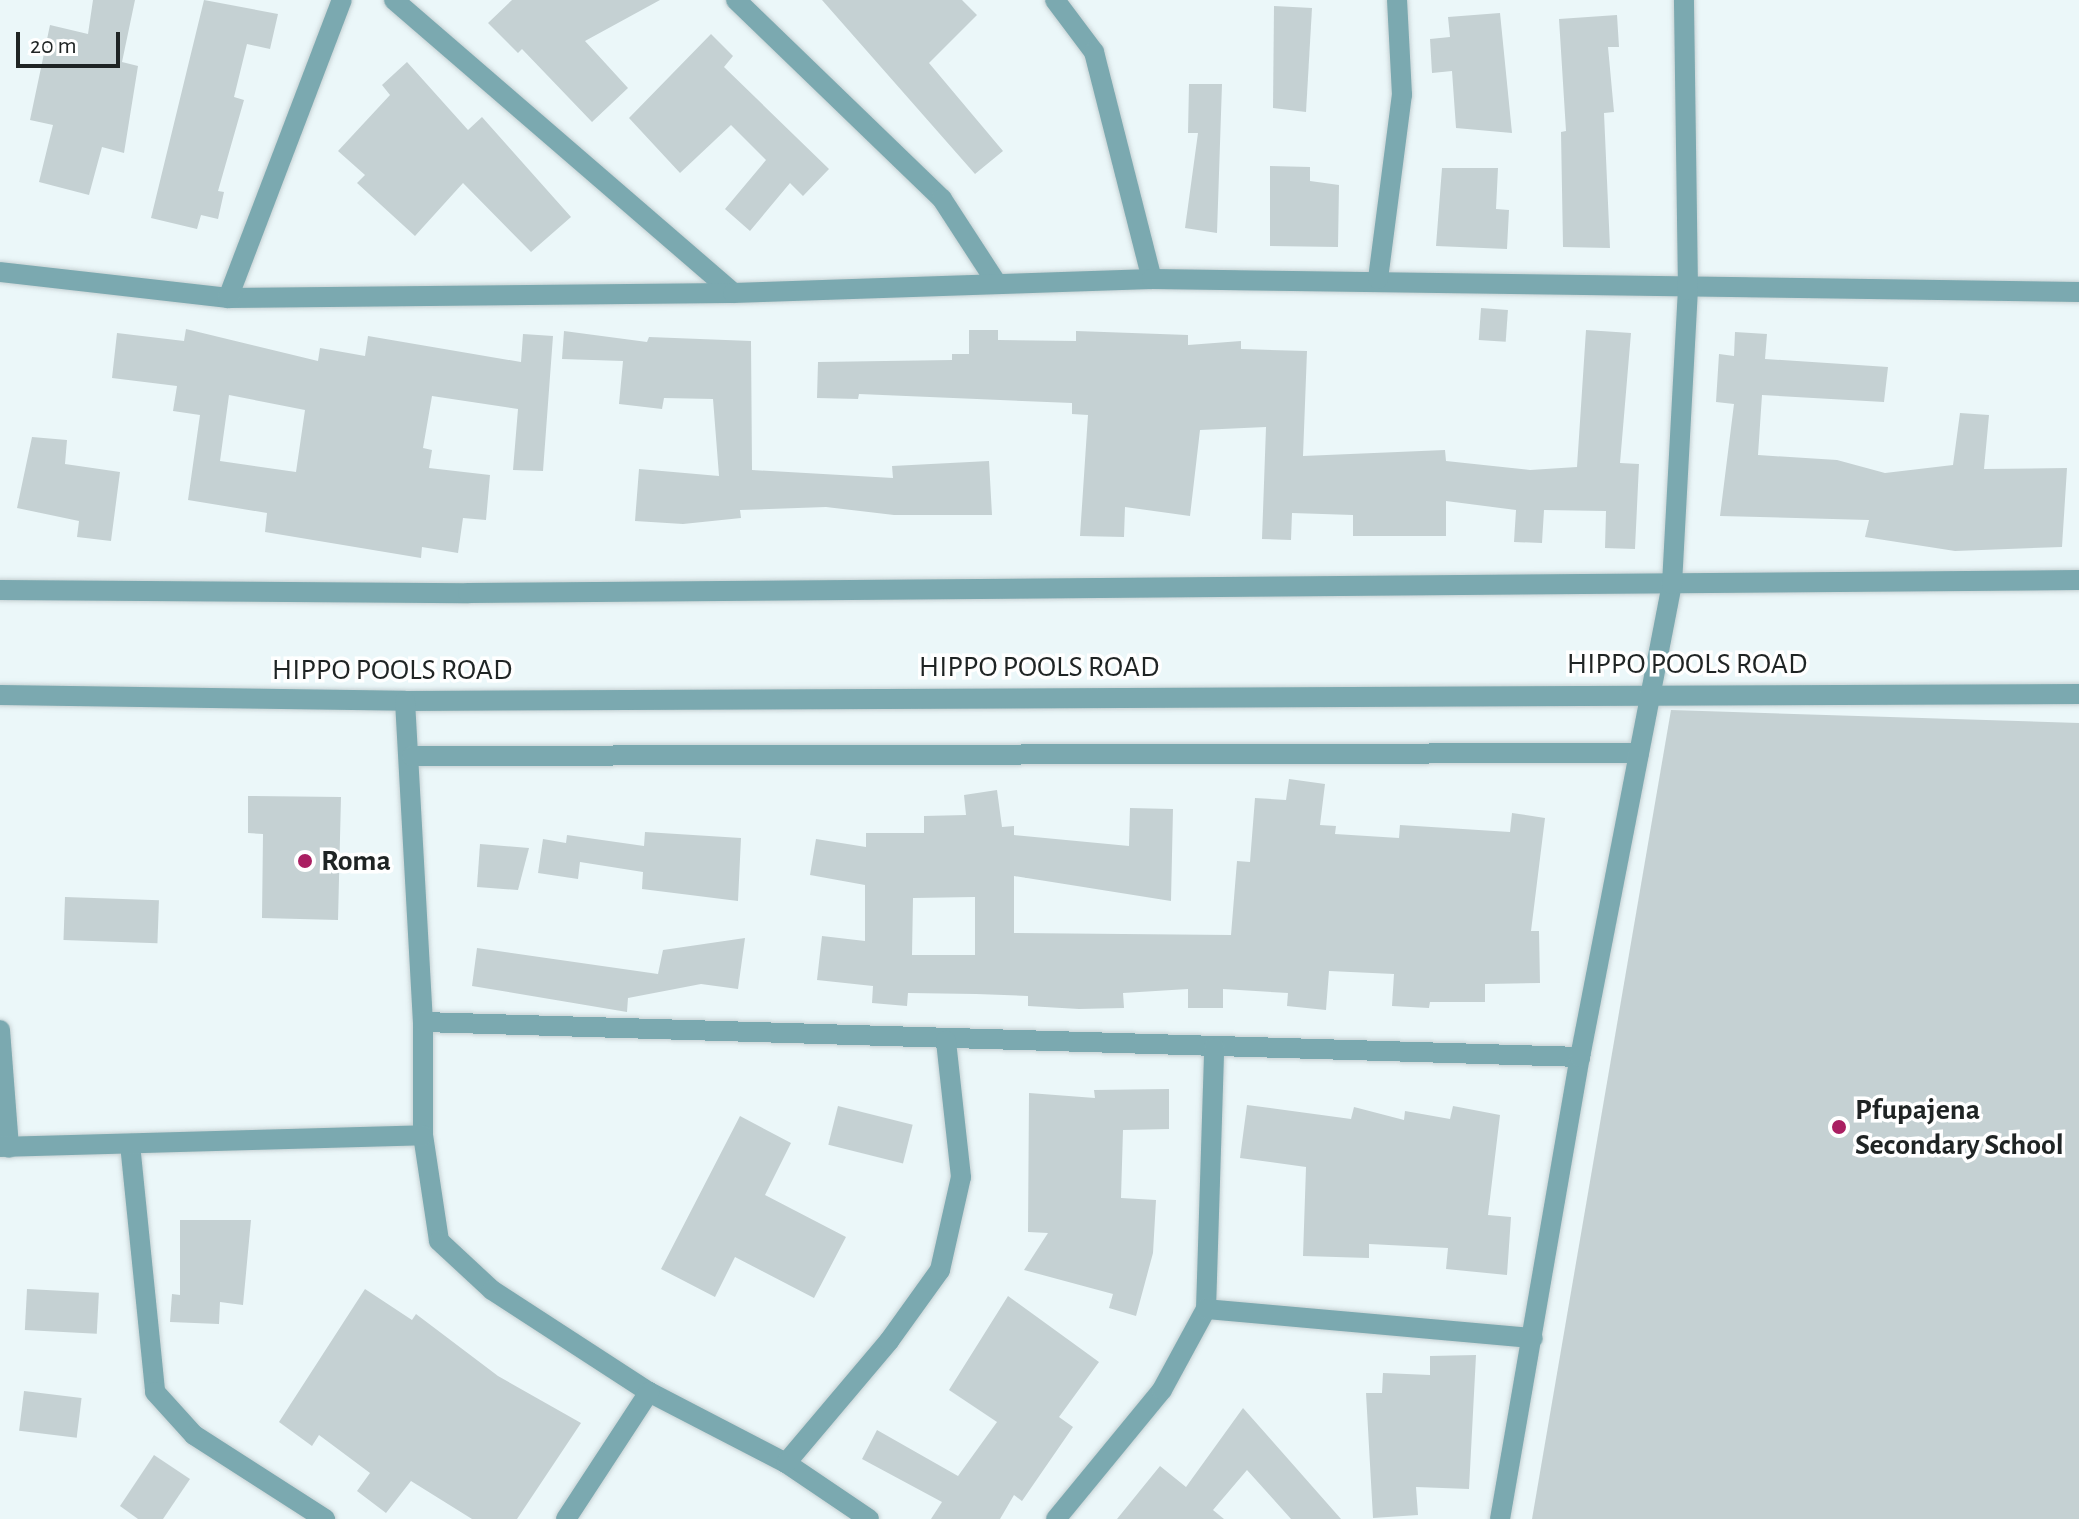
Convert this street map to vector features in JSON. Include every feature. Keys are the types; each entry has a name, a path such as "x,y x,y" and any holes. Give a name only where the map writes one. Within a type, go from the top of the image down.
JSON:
{"street":[{"path":"228,298 342,0"},
{"path":"394,0 733,293"},
{"path":"736,0 942,199 996,282"},
{"path":"1055,0 1094,52 1152,279"},
{"path":"1378,279 1402,95 1397,0"},
{"path":"1500,1519 1580,1057 1648,693 1672,584 1688,290 1684,0"},
{"path":"0,272 228,298 733,293 1152,279 1378,279 1688,290 2079,292"},
{"path":"0,590 468,593 2079,580"},
{"name":"HIPPO POOLS ROAD","path":"0,695 405,701 1648,693 2079,694"},
{"path":"405,701 412,756 423,1022 423,1135 439,1241 492,1290 649,1392 786,1463 869,1519"},
{"path":"412,756 1639,753"},
{"path":"423,1022 946,1041 1580,1057"},
{"path":"0,1030 4,1148 423,1135"},
{"path":"786,1463 889,1341 940,1270 961,1177 946,1041"},
{"path":"1056,1519 1162,1390 1206,1309 1214,1048"},
{"path":"130,1144 155,1392 194,1435 325,1519"},
{"path":"1206,1309 1533,1338"},
{"path":"566,1519 649,1392"}],"building":[{"path":"93,0 135,0 122,62 138,66 124,153 102,147 89,195 39,182 53,125 30,120 50,25 88,34"},
{"path":"204,0 278,14 270,49 247,44 234,97 244,100 218,191 224,192 218,219 201,215 197,229 151,218"},
{"path":"512,0 660,0 585,41 628,88 592,122 522,49 518,53 488,23"},
{"path":"822,0 962,0 977,15 929,63 1003,151 975,174"},
{"path":"1274,6 1312,8 1306,112 1273,108"},
{"path":"1500,13 1512,133 1456,128 1452,71 1432,73 1430,39 1450,37 1448,17"},
{"path":"1617,15 1619,47 1608,47 1614,112 1604,113 1610,248 1563,247 1561,132 1566,131 1559,19"},
{"path":"711,34 733,56 724,67 829,169 803,196 790,183 750,231 725,209 766,160 731,125 680,173 629,118"},
{"path":"407,62 468,130 482,117 571,217 531,252 463,183 415,236 357,183 365,175 338,151 390,95 382,85"},
{"path":"1189,84 1222,84 1217,233 1185,228 1198,133 1188,133"},
{"path":"1270,166 1310,167 1310,181 1339,185 1338,247 1270,246"},
{"path":"1442,168 1498,168 1496,209 1509,210 1507,249 1436,246"},
{"path":"1481,308 1508,310 1506,342 1479,340"},
{"path":"186,329 318,361 320,348 365,356 368,336 521,362 523,334 553,336 543,471 513,470 518,409 432,396 423,448 432,450 429,468 490,475 486,520 463,518 458,553 422,547 421,558 265,532 267,513 188,500 200,415 173,411 177,386 112,378 117,333 184,341","holes":["229,395 305,410 296,472 220,461"]},
{"path":"969,330 998,330 998,340 1076,341 1076,331 1188,335 1188,345 1241,341 1241,349 1307,351 1303,456 1445,450 1446,461 1530,470 1577,467 1586,330 1631,333 1620,463 1639,464 1635,549 1605,548 1606,511 1544,510 1542,543 1514,542 1516,510 1446,501 1446,536 1353,536 1353,515 1292,513 1291,540 1262,539 1266,427 1200,430 1190,516 1125,507 1124,537 1080,536 1088,415 1072,414 1072,403 859,394 858,399 817,398 818,362 952,360 952,354 969,354"},
{"path":"564,331 647,342 649,337 751,341 752,470 893,478 892,466 989,461 992,515 894,515 826,507 740,510 741,518 683,524 635,521 639,469 719,476 713,399 664,398 662,409 619,404 623,361 562,359"},
{"path":"1735,332 1767,334 1765,359 1888,367 1884,402 1762,395 1758,455 1837,460 1885,473 1953,465 1960,413 1989,415 1984,469 2067,468 2062,547 1955,551 1865,537 1869,520 1720,516 1734,404 1716,402 1719,354 1734,356"},
{"path":"32,437 67,440 65,464 120,472 111,541 77,537 79,521 17,508"},
{"name":"Pfupajena Secondary School","path":"1671,710 2079,723 2079,1519 1532,1519"},
{"path":"1289,779 1325,784 1320,825 1336,826 1335,834 1399,838 1400,825 1510,832 1512,813 1545,818 1531,931 1539,931 1540,983 1485,984 1485,1002 1430,1002 1429,1008 1392,1006 1394,974 1329,971 1326,1010 1287,1006 1288,993 1223,989 1223,1008 1188,1008 1188,989 1123,993 1124,1008 1079,1009 1028,1006 1028,996 976,994 908,993 907,1006 872,1003 873,986 817,980 822,936 865,941 865,885 810,875 816,839 866,847 866,833 924,833 924,816 966,815 964,795 997,790 1002,827 1014,826 1014,835 1129,846 1130,808 1173,809 1171,901 1014,876 1014,933 1231,935 1237,861 1250,862 1255,798 1286,800","holes":["975,897 975,955 912,955 913,898"]},
{"path":"248,796 341,797 338,920 262,918 263,834 248,833"},
{"path":"645,832 741,838 738,901 642,889 643,872 580,862 578,879 538,873 543,839 566,843 567,835 644,846"},
{"path":"480,844 529,848 518,890 477,887"},
{"path":"65,897 159,900 157,943 63,940"},
{"path":"745,938 738,989 701,984 628,998 627,1012 472,986 477,948 658,974 663,950"},
{"path":"1169,1089 1169,1129 1123,1130 1121,1198 1156,1200 1153,1253 1136,1316 1109,1308 1113,1294 1024,1270 1048,1233 1028,1232 1029,1093 1095,1098 1094,1090"},
{"path":"1247,1105 1351,1119 1354,1107 1404,1120 1405,1111 1450,1119 1453,1106 1500,1115 1488,1215 1511,1217 1507,1275 1446,1269 1448,1248 1369,1244 1369,1258 1303,1256 1306,1167 1240,1158"},
{"path":"838,1106 913,1125 903,1163 828,1145"},
{"path":"740,1116 791,1143 765,1195 846,1237 814,1298 735,1257 715,1297 661,1269"},
{"path":"180,1220 251,1220 243,1305 220,1302 219,1324 170,1322 172,1294 180,1295"},
{"path":"27,1289 99,1293 97,1334 25,1330"},
{"path":"365,1289 412,1320 416,1314 498,1376 581,1423 517,1519 472,1519 411,1481 386,1513 357,1491 370,1473 319,1435 312,1446 279,1422"},
{"path":"1008,1296 1099,1362 1059,1417 1073,1427 1022,1501 1014,1495 1000,1519 931,1519 942,1502 862,1459 877,1430 958,1476 997,1422 949,1390"},
{"path":"1476,1355 1469,1489 1416,1487 1418,1515 1373,1518 1366,1393 1382,1393 1383,1373 1430,1375 1430,1356"},
{"path":"24,1391 82,1398 77,1438 19,1431"},
{"path":"1243,1408 1341,1519 1291,1519 1247,1470 1213,1510 1224,1519 1117,1519 1160,1466 1186,1487"},
{"path":"154,1455 190,1479 163,1519 138,1519 120,1506"}],"place":[{"name":"Roma","path":"305,861"},
{"name":"Pfupajena Secondary School","path":"1839,1127"}]}
